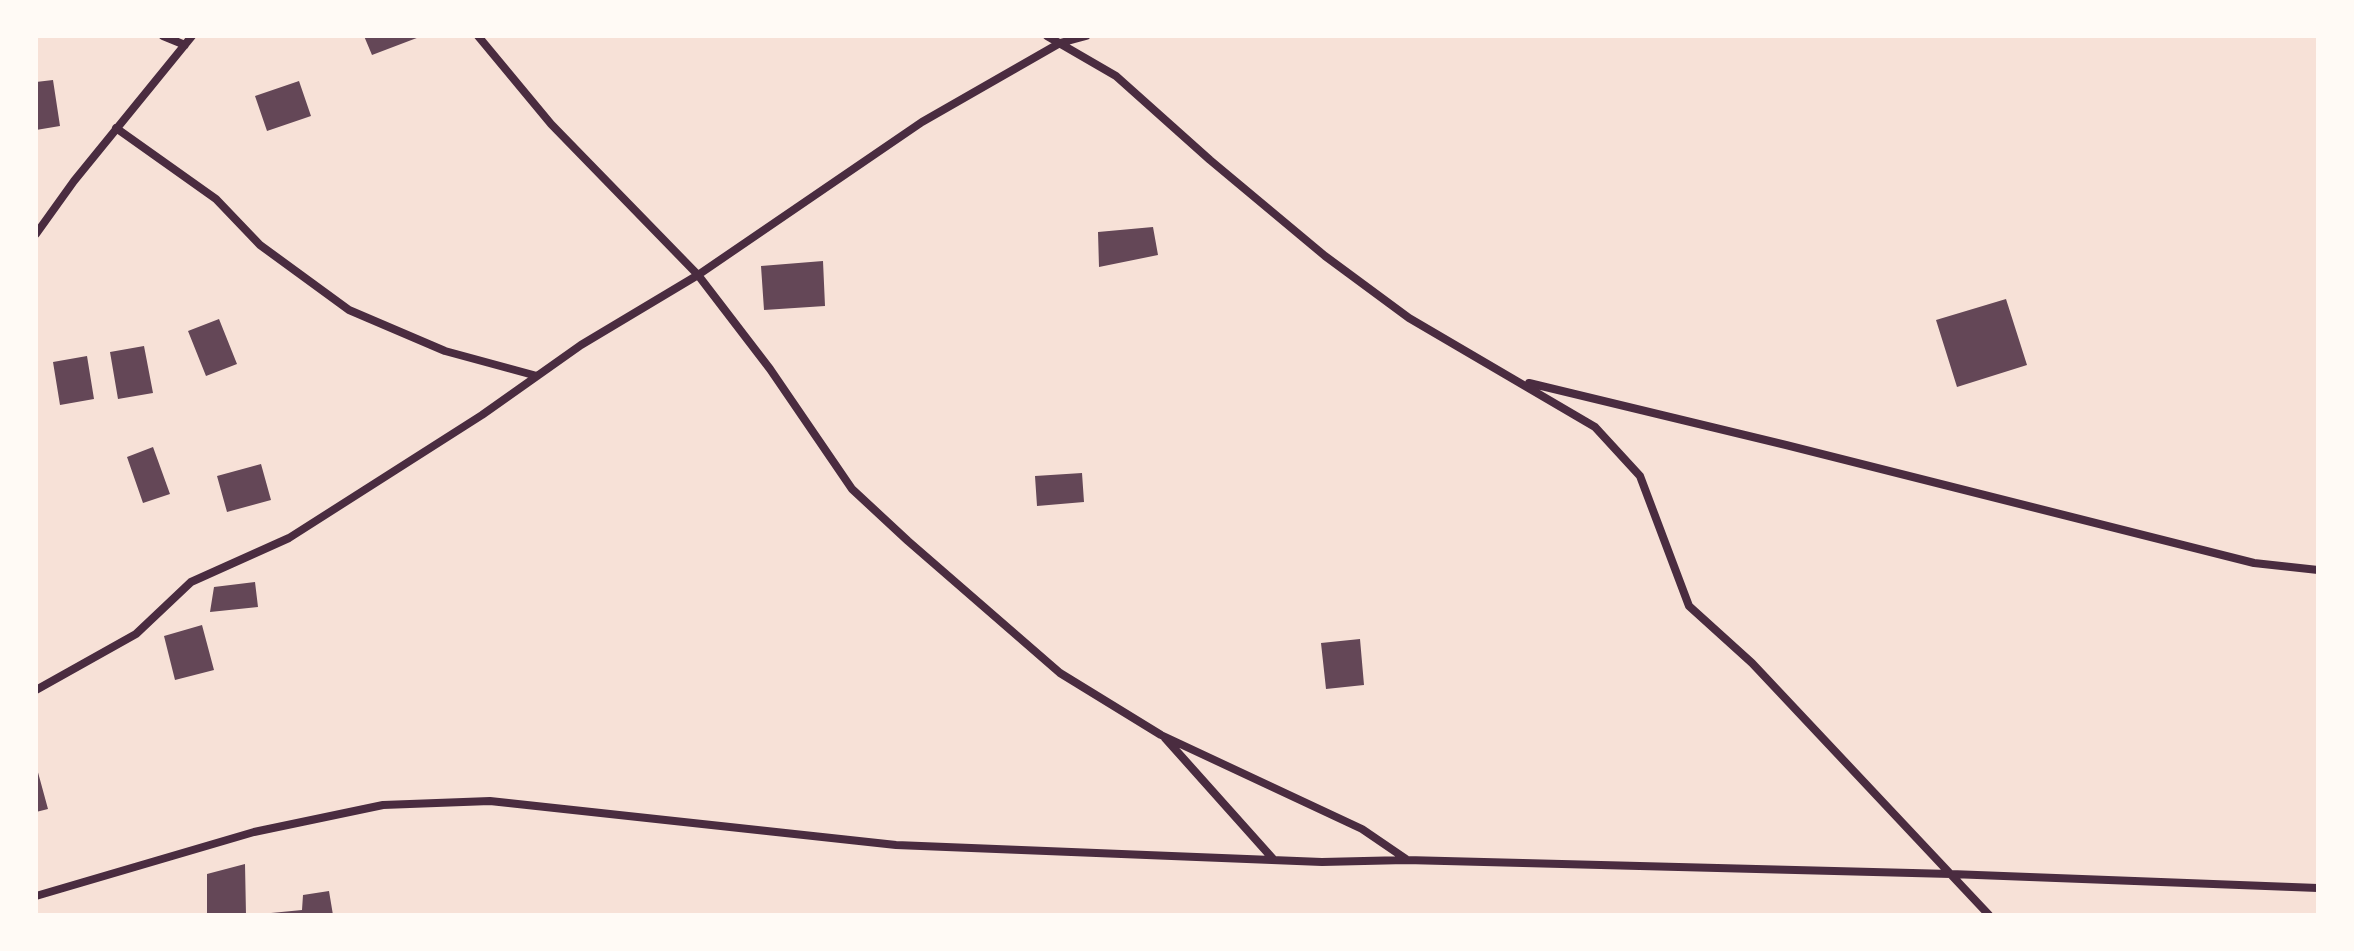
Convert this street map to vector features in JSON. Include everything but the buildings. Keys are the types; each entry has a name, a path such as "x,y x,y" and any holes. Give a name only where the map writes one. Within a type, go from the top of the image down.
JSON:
{"street":[{"path":"163,36 185,45"},
{"path":"36,234 116,128 192,36"},
{"path":"478,36 551,124 698,275 770,369 852,489 1060,673 1161,735 1362,829 1406,860"},
{"path":"1047,36 1116,76 1325,256 1409,318 1595,427 1640,476 1689,606 1752,663 1989,915"},
{"path":"36,690 136,634 191,582 289,538 482,415 581,345 698,275 922,122 1060,43 1086,36"},
{"path":"116,128 216,199 260,245 349,310 445,351 537,376"},
{"path":"1521,382 2254,563 2318,570"},
{"path":"1161,735 1274,860"},
{"path":"36,896 254,832 383,805 490,801 896,845 1274,860 1406,860 1951,874 2318,888"}]}
